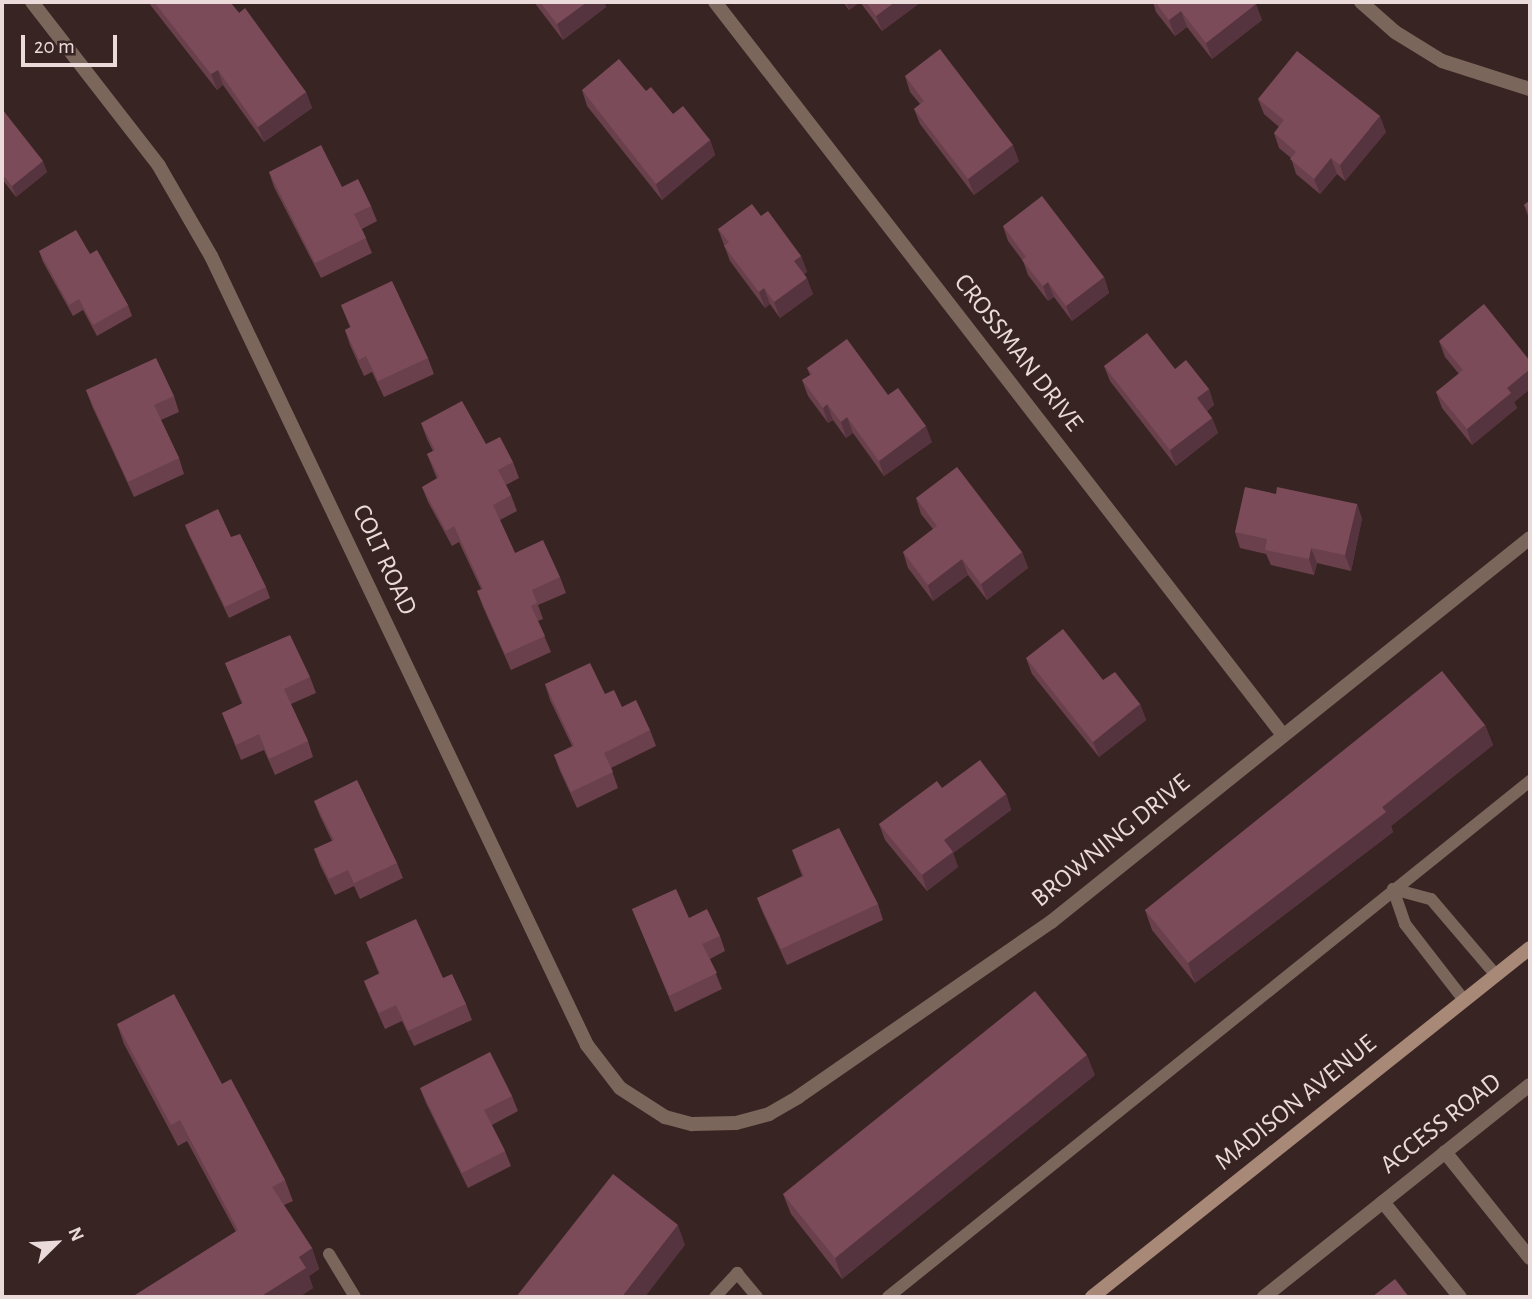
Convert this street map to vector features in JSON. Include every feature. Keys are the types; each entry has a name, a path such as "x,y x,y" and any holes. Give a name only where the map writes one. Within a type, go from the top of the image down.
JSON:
{"main road":[{"name":"MADISON AVENUE","path":"1092,1297 1530,948"}],"street":[{"name":"COLT ROAD","path":"32,2 159,166 211,256 587,1045 620,1088 653,1111 692,1124"},
{"name":"CROSSMAN DRIVE","path":"715,2 1283,735"},
{"path":"1361,2 1395,32 1442,61 1530,89"},
{"name":"BROWNING DRIVE","path":"692,1124 748,1121 788,1104 1051,922 1530,538"},
{"name":"ACCESS ROAD","path":"1264,1297 1530,1085"},
{"path":"1445,1152 1530,1258"},
{"name":"ACCESS ROAD","path":"1383,1202 1460,1297"}],"lane":[{"path":"888,1297 1530,781"},
{"path":"1393,889 1431,899 1496,975"},
{"path":"1393,889 1405,924 1464,1000"},
{"path":"329,1254 355,1297"},
{"path":"715,1297 737,1273 757,1297"}],"building":[{"path":"154,2 230,2 239,13 245,8 306,92 258,127 218,70 211,74"},
{"path":"540,2 587,2 557,24"},
{"path":"866,2 895,2 876,16"},
{"path":"1155,2 1256,4 1206,43 1181,11 1169,20"},
{"path":"940,49 1013,145 968,179 914,109 924,101 905,76"},
{"path":"1297,51 1380,116 1340,165 1331,158 1314,179 1290,159 1296,152 1274,133 1284,120 1258,99"},
{"path":"619,59 646,91 651,87 673,114 683,106 710,140 656,184 582,90"},
{"path":"2,109 43,161 12,186 2,174"},
{"path":"321,145 342,187 358,179 371,206 354,214 366,238 315,263 269,172"},
{"path":"1042,196 1104,277 1066,306 1048,282 1043,286 1022,260 1026,257 1003,226"},
{"path":"1530,200 1530,213 1524,205"},
{"path":"752,204 761,216 768,211 801,256 794,261 807,278 774,302 764,288 759,292 724,246 729,242 718,229"},
{"path":"76,230 90,254 97,250 128,305 93,325 79,299 69,305 39,251"},
{"path":"392,281 428,358 378,381 366,356 359,360 345,330 351,327 341,305"},
{"path":"1484,304 1530,361 1530,369 1507,388 1511,393 1467,429 1436,392 1463,370 1439,341"},
{"path":"1147,333 1175,369 1186,360 1209,389 1197,398 1212,418 1170,450 1104,366"},
{"path":"847,339 888,395 898,388 926,426 879,461 847,417 841,422 827,404 823,408 802,380 812,374 807,368"},
{"path":"156,358 174,396 154,405 179,458 128,482 86,390"},
{"path":"462,401 486,444 500,437 513,462 498,470 511,495 493,505 515,553 543,540 560,577 532,590 537,603 531,606 545,636 505,654 477,591 483,589 454,526 446,531 422,487 439,477 427,454 435,450 421,423"},
{"path":"957,467 1022,552 981,584 962,559 928,585 903,552 937,526 916,498"},
{"path":"1245,487 1276,494 1277,487 1357,504 1345,555 1311,548 1309,559 1265,550 1267,539 1235,532"},
{"path":"218,509 231,537 240,534 266,587 225,607 185,525"},
{"path":"1063,629 1103,680 1115,672 1140,704 1093,742 1026,658"},
{"path":"290,635 310,677 284,689 308,741 269,759 259,734 236,745 222,713 243,703 225,663"},
{"path":"590,663 605,694 614,690 622,707 636,700 650,730 604,753 613,772 571,792 554,755 574,746 545,684"},
{"path":"1442,671 1485,725 1382,807 1386,812 1188,963 1145,910"},
{"path":"980,760 1006,794 944,840 953,852 922,875 879,824 937,781 942,788"},
{"path":"357,780 397,863 354,883 348,870 329,879 314,849 334,840 314,801"},
{"path":"839,828 878,904 781,949 757,898 804,876 792,850"},
{"path":"676,889 689,918 707,909 720,936 702,944 717,973 669,996 632,909"},
{"path":"416,919 443,978 452,974 466,1004 408,1031 396,1005 379,1013 364,981 380,973 366,942"},
{"path":"1035,991 1087,1055 835,1258 783,1194"},
{"path":"174,994 222,1084 231,1079 285,1180 272,1187 312,1248 299,1257 306,1268 260,1297 132,1297 238,1230 180,1120 171,1125 117,1024"},
{"path":"490,1052 512,1096 484,1110 505,1151 462,1173 420,1088"},
{"path":"613,1174 678,1225 622,1297 516,1297"},
{"path":"1395,1279 1409,1297 1372,1297"}]}
